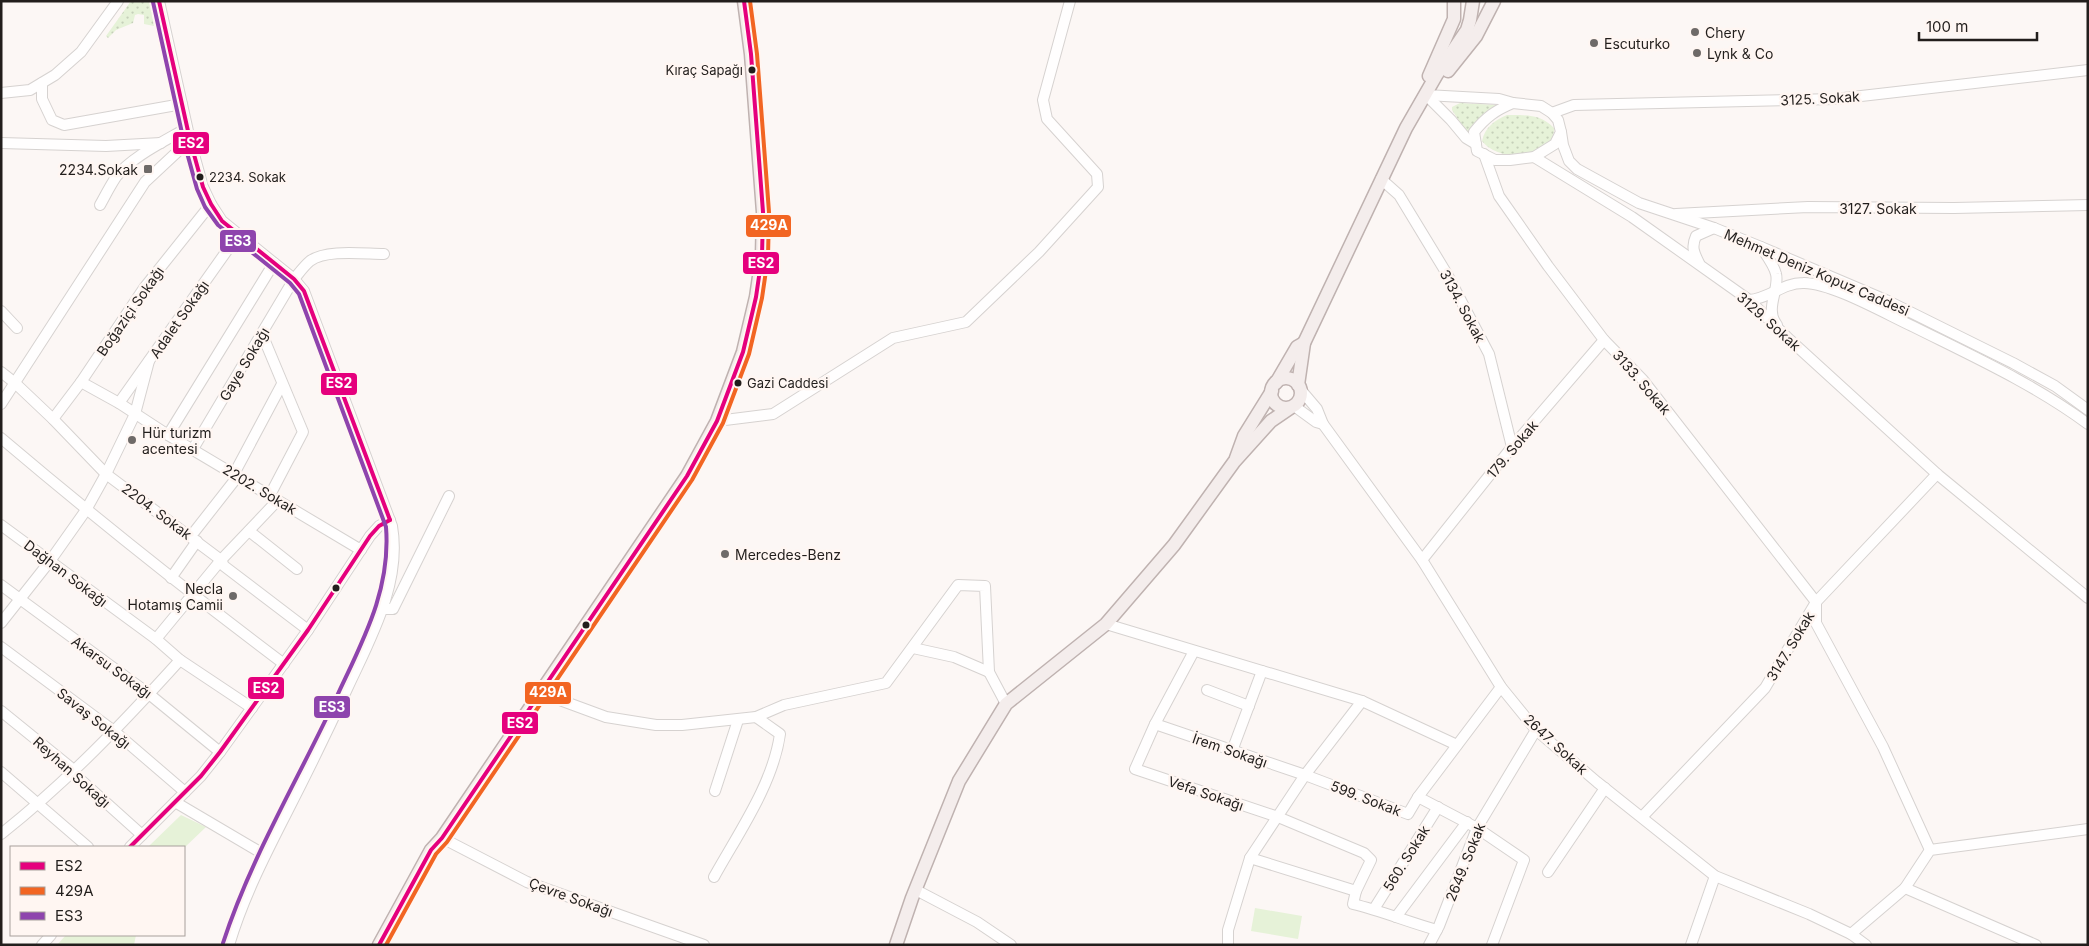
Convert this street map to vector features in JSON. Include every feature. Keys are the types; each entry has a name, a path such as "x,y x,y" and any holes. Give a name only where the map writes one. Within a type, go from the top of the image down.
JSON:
{"main road":[{"path":"386,945 442,838 687,476 717,420 743,352 756,297 762,256 762,202 752,54 744,1"},
{"path":"1426,95 1429,76 1454,19 1454,1"},
{"path":"896,945 959,781 1006,704 1106,624 1174,545 1234,462 1271,421 1292,407 1300,399 1299,387 1304,343 1406,128 1437,74 1466,30 1470,20 1473,1"},
{"path":"1426,95 1468,48 1484,24 1494,1"},
{"path":"1234,462 1244,436 1297,347 1304,343"},
{"path":"1292,407 1282,408 1277,405 1272,397 1274,387 1286,379 1291,379 1299,387"},
{"path":"379,945 431,850 442,838"}],"street":[{"path":"1,93 30,90 55,75 81,52 118,1"},
{"path":"159,1 190,140 203,187 210,204 222,221 294,279 306,294 390,520 394,536 393,570 382,609 363,655 317,753 246,898 229,945"},
{"path":"717,420 773,414 894,338 966,322 1039,252 1098,187 1097,174 1047,119 1043,100 1070,1"},
{"name":"3125. Sokak","path":"1552,113 1574,105 1835,99 2088,70"},
{"path":"42,83 42,99 52,120 64,126 182,104"},
{"path":"1426,95 1499,99 1513,103 1541,106 1552,113 1557,119 1561,132 1556,144 1534,157 1510,160 1495,160 1477,151 1474,132 1495,110 1513,103"},
{"path":"1426,95 1466,138 1476,144"},
{"path":"100,205 116,177 161,143 187,128"},
{"name":"Mehmet Deniz Kopuz Caddesi","path":"1561,132 1563,145 1569,161 1578,169 1639,203 1761,246 1886,300 2055,386 2088,410"},
{"path":"1,404 145,182 190,140"},
{"path":"1,143 106,146 161,143"},
{"name":"3133. Sokak","path":"1484,154 1498,196 1548,266 1604,340 1643,380 1816,602"},
{"name":"3129. Sokak","path":"1534,157 1632,217 1749,300 1790,340 1937,474 2088,598"},
{"name":"3134. Sokak","path":"1381,180 1399,195 1447,274 1489,354 1512,448"},
{"name":"Boğaziçi Sokağı","path":"53,419 81,382 144,288 210,204"},
{"name":"3127. Sokak","path":"1668,214 1808,208 1954,208 2088,205"},
{"path":"1701,265 1693,251 1693,242 1696,236 1714,228"},
{"name":"Adalet Sokağı","path":"119,403 238,235"},
{"path":"1761,246 1776,274 1772,306 1774,321 1790,340"},
{"name":"Gaye Sokağı","path":"193,449 294,279 311,260 323,255 384,254"},
{"path":"168,435 274,263"},
{"path":"1749,300 1760,299 1787,286 1803,283 1822,286 1862,302 2047,395 2088,424"},
{"path":"1,311 17,328"},
{"path":"156,639 221,560 249,531 274,497 303,432 262,334"},
{"name":"179. Sokak","path":"1422,560 1512,448 1604,340"},
{"path":"1,623 50,561 86,510 135,414 149,361"},
{"name":"2204. Sokak","path":"1,372 53,419 106,474 194,539 221,560 224,566 308,630"},
{"name":"2202. Sokak","path":"81,382 119,403 168,435 361,550"},
{"path":"171,578 236,475 282,384"},
{"path":"1299,387 1317,409 1322,424"},
{"path":"1292,407 1322,424"},
{"name":"2647. Sokak","path":"1322,424 1422,560 1501,687 1536,730 1715,876 1809,914 1851,934"},
{"path":"1,438 86,510 193,596 284,664"},
{"name":"3147. Sokak","path":"1642,817 1765,688 1816,602 1937,474"},
{"path":"382,609 393,609 449,496"},
{"path":"131,846 185,792 220,752 308,630 361,550 379,526 390,520"},
{"name":"Dağhan Sokağı","path":"1,525 156,639 180,660 252,708"},
{"path":"249,531 297,569"},
{"path":"541,693 606,717 656,725 682,725 756,717 784,705 886,683 958,585 985,586 989,672 1006,704"},
{"name":"Akarsu Sokağı","path":"1,586 149,694 220,752"},
{"path":"1816,602 1816,623 1883,747 1930,850"},
{"path":"1106,624 1362,701 1457,745"},
{"name":"Savaş Sokağı","path":"1,647 114,732 185,792"},
{"path":"913,648 954,657 989,672"},
{"path":"1155,724 1194,651"},
{"path":"1,834 40,804 73,773 114,732 180,660"},
{"path":"1232,751 1262,671"},
{"path":"1492,945 1524,860 1477,828 1418,797 1501,687"},
{"path":"1207,690 1249,706"},
{"path":"1228,945 1228,930 1250,858 1305,775 1362,701"},
{"name":"Reyhan Sokağı","path":"1,711 70,767 73,773 142,835"},
{"path":"714,877 770,775 778,749 780,734 756,717"},
{"path":"715,791 738,720"},
{"name":"İrem Sokağı","path":"1155,724 1305,775"},
{"name":"Vefa Sokağı","path":"1155,724 1135,770 1278,817 1364,853 1371,860 1356,891"},
{"name":"2649. Sokak","path":"1429,945 1477,828 1536,730"},
{"path":"1,772 87,846"},
{"name":"599. Sokak","path":"1305,775 1408,814 1418,797"},
{"path":"1548,872 1605,788"},
{"path":"175,802 266,855"},
{"name":"560. Sokak","path":"1374,909 1438,807"},
{"path":"1396,917 1466,822"},
{"path":"1866,945 1851,934 1905,888 1930,850 2088,829"},
{"name":"Çevre Sokağı","path":"442,838 527,882 704,945"},
{"path":"1250,858 1356,891 1353,904 1374,909 1436,930"},
{"path":"1691,945 1715,876"},
{"path":"1905,888 2036,945"},
{"path":"916,890 977,922 1012,945"}],"green space":[{"path":"131,1 150,1 154,26 144,24 144,15 138,14 135,15 133,23 116,30 108,38 106,36"},
{"path":"1460,103 1498,105 1469,136 1452,110 1452,107"},
{"path":"1507,115 1532,116 1544,120 1554,128 1552,139 1545,147 1524,155 1500,153 1490,148 1482,141 1485,132 1498,119"},
{"path":"181,815 206,827 185,847 149,846"},
{"path":"1255,908 1302,916 1298,939 1251,931"},
{"path":"65,936 136,936 134,945 57,945"}],"transit line":[{"name":"ES2","path":"159,1 190,140 203,187 222,221 294,279 304,291 390,520"},
{"name":"ES2","path":"379,945 431,850 442,838 687,476 717,421 743,352 756,297 762,256 763,212 751,54 744,1"},
{"name":"429A","path":"386,945 436,854 447,842 692,480 723,423 749,354 762,298 768,257 769,212 757,54 750,1"},
{"name":"ES3","path":"153,2 184,142 197,189 205,207 218,225 290,283 299,294 386,527 386,550 380,593 365,635 322,727 261,849 234,911 223,943"},
{"name":"ES2","path":"131,846 201,776 308,630 370,536 379,526 390,520"}],"place":[{"name":"Chery","path":"1695,32"},
{"name":"Escuturko","path":"1594,43"},
{"name":"Lynk & Co","path":"1697,53"},
{"name":"Kıraç Sapağı","path":"752,70"},
{"name":"2234.Sokak","path":"148,169"},
{"name":"2234. Sokak","path":"200,177"},
{"name":"Gazi Caddesi","path":"738,383"},
{"name":"Hür turizm acentesi","path":"132,440"},
{"name":"Mercedes-Benz","path":"725,554"},
{"name":"Necla Hotamış Camii","path":"233,596"}]}
